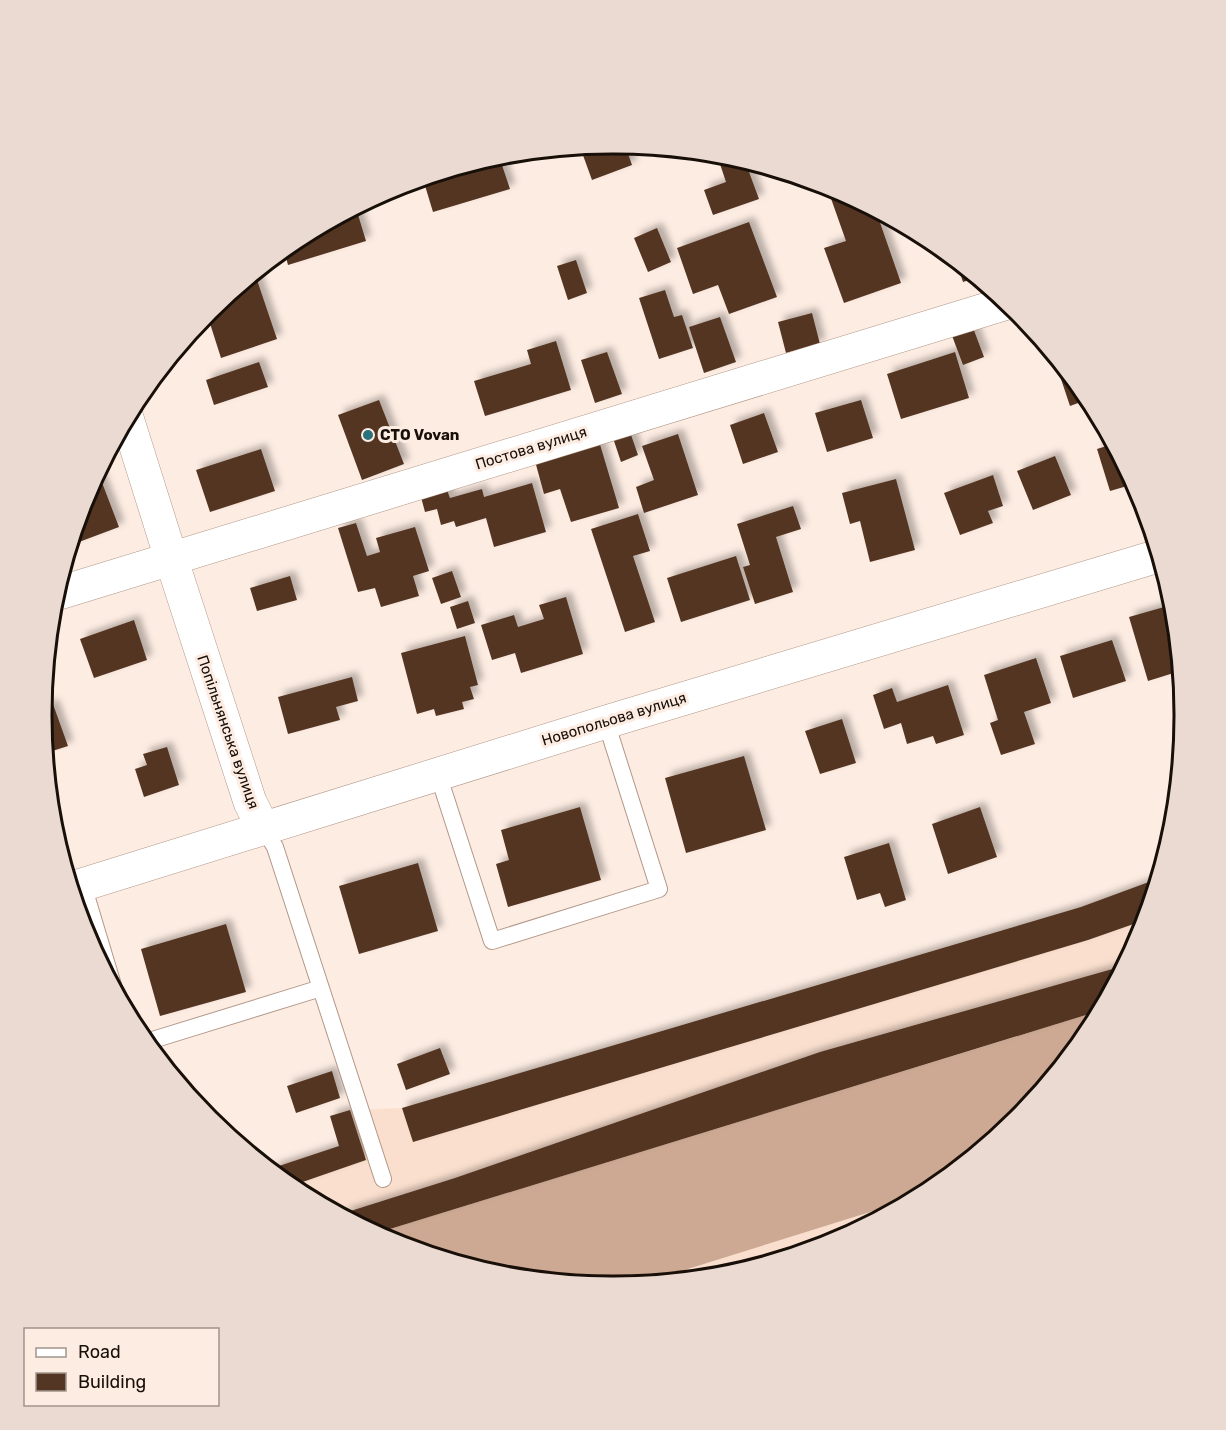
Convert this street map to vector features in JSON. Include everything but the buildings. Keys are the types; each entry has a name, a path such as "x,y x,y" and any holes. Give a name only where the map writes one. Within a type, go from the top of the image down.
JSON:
{"street":[{"name":"Постова вулиця","path":"67,591 996,306"},
{"name":"Попільнянська вулиця","path":"131,430 250,802 263,828"},
{"name":"Новопольова вулиця","path":"79,886 606,722 1151,558"}],"lane":[{"path":"438,774 492,941 659,889 606,722"},
{"name":"Попільнянська вулиця","path":"263,828 275,847 383,1179"},
{"path":"156,1039 321,988"}],"shaded area":[{"path":"1148,882 1116,963 1086,1015 390,1229 333,1200 279,1165 339,1146 330,1116 350,1110 402,1108 1081,907"},
{"path":"1086,1015 1058,1056 1009,1111 954,1160 924,1181 874,1211 680,1272 613,1276 540,1271 468,1256 433,1246 390,1229"},
{"path":"874,1211 793,1246 722,1265 680,1272"}],"place":[{"name":"СТО Vovan","path":"368,435"}]}
